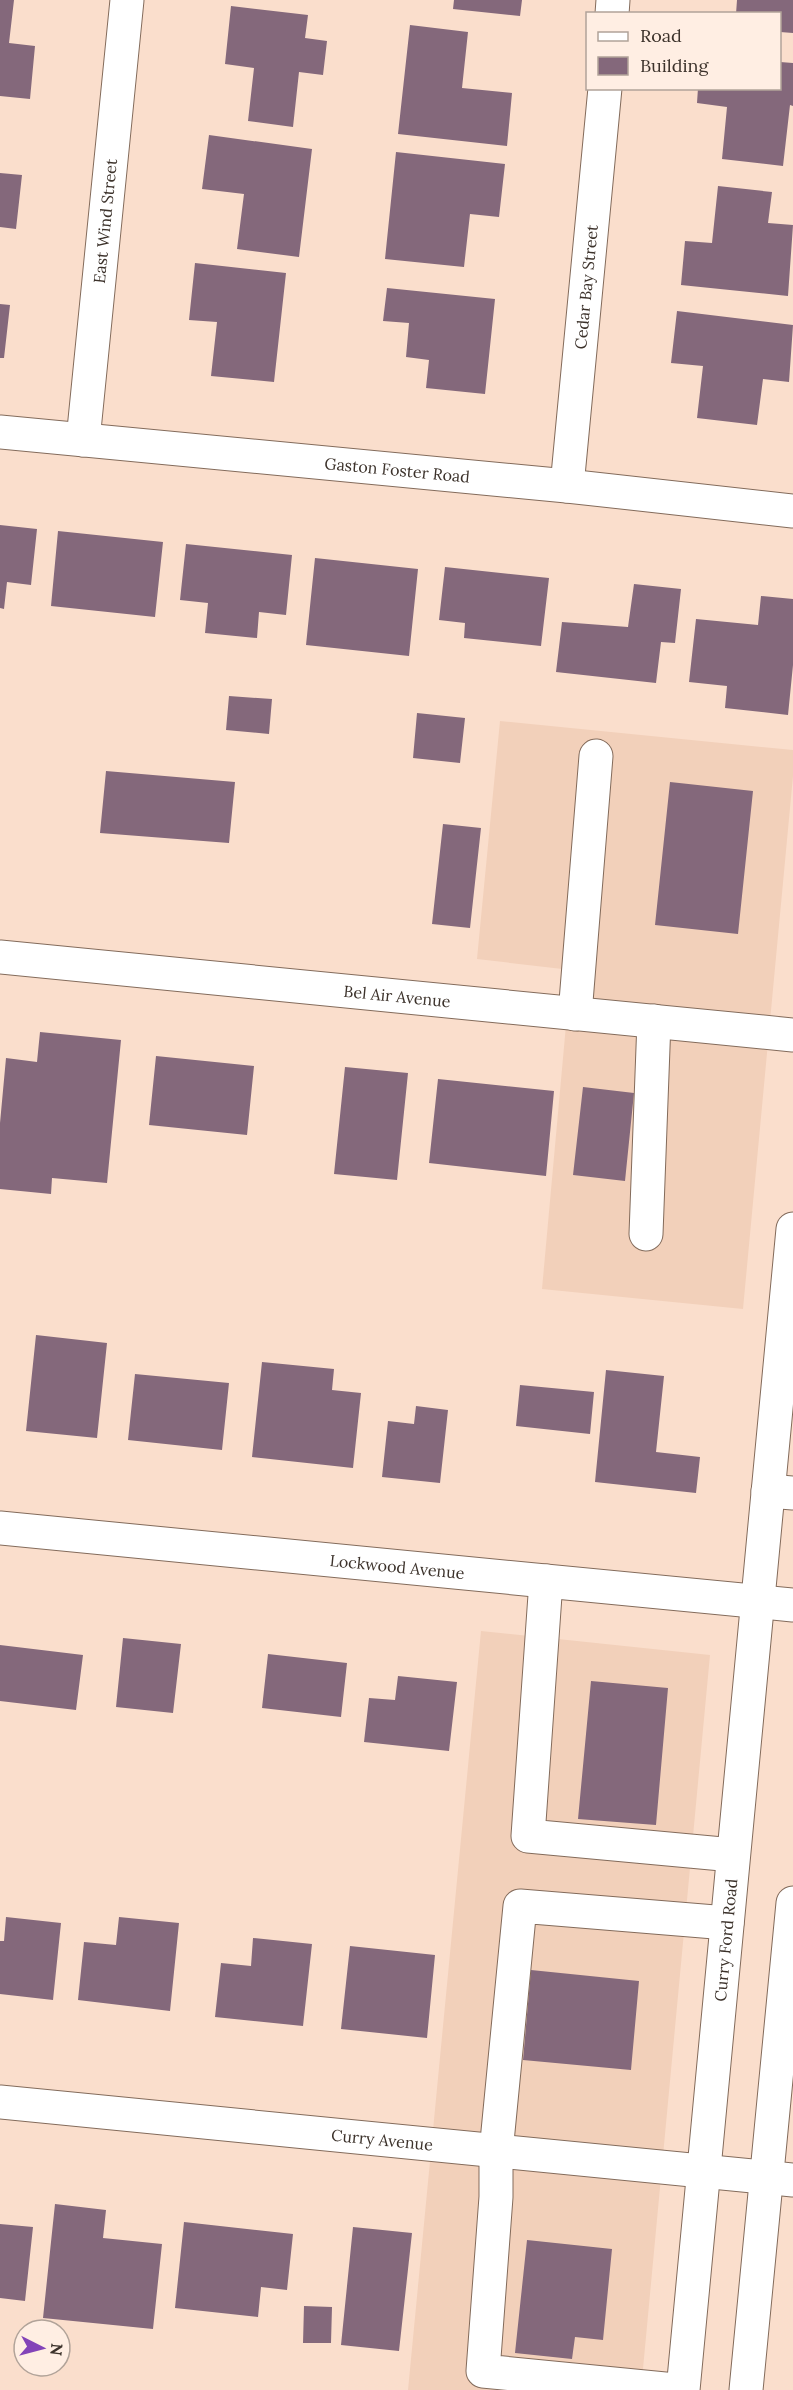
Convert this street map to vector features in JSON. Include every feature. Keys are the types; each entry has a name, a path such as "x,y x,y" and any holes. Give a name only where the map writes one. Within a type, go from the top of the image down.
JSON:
{"street":[{"name":"East Wind Street","path":"83,440 127,0"},
{"name":"Cedar Bay Street","path":"567,486 605,90"},
{"name":"Gaston Foster Road","path":"0,432 567,486 793,511"},
{"path":"575,1014 596,756"},
{"name":"Bel Air Avenue","path":"0,957 793,1035"},
{"path":"646,1234 654,1021"},
{"name":"Curry Ford Road","path":"683,2390 757,1602 780,1492 793,1229"},
{"name":"Lockwood Avenue","path":"0,1528 793,1605"},
{"path":"546,1581 528,1836 733,1855"},
{"path":"746,2390 779,2180 793,1903"},
{"path":"675,2390 483,2371 496,2197 496,2152 520,1906 727,1923"},
{"name":"Curry Avenue","path":"0,2102 779,2180"}],"shaded area":[{"path":"500,721 793,750 793,776 743,1309 542,1289 571,970 477,959"},
{"path":"481,1631 710,1655 641,2390 408,2390"}],"building":[{"path":"0,0 14,0 9,43 35,46 30,99 0,96"},
{"path":"454,0 522,0 520,16 453,9"},
{"path":"737,0 793,0 793,33 781,32 781,12 736,12"},
{"path":"231,6 308,15 305,38 327,41 323,75 299,72 293,127 248,121 254,68 225,64"},
{"path":"410,25 468,32 462,88 512,93 507,146 398,134"},
{"path":"781,62 793,63 793,106 790,105 783,166 722,159 727,107 697,103 698,90 781,90"},
{"path":"209,135 312,149 299,257 237,249 244,194 202,189"},
{"path":"396,152 505,164 499,217 470,214 464,267 385,259"},
{"path":"0,173 22,175 16,229 0,227"},
{"path":"718,186 772,192 768,223 793,225 788,296 681,285 685,241 712,243"},
{"path":"195,263 286,273 274,382 211,376 217,322 189,320"},
{"path":"387,288 495,299 485,394 426,388 429,360 406,357 409,323 383,321"},
{"path":"0,304 10,305 4,358 0,358"},
{"path":"677,311 793,325 789,382 763,379 757,425 697,418 703,366 671,363"},
{"path":"0,525 37,529 31,585 7,582 4,609 0,608"},
{"path":"58,531 163,542 155,617 51,606"},
{"path":"186,544 292,555 286,615 259,612 257,638 205,633 208,603 180,600"},
{"path":"315,558 418,569 409,656 306,645"},
{"path":"445,567 549,578 541,646 464,638 465,623 439,620"},
{"path":"634,584 681,589 675,643 661,642 656,683 556,672 562,622 628,627"},
{"path":"761,596 793,599 793,665 788,715 725,708 727,686 689,682 696,619 758,625"},
{"path":"229,696 272,699 269,734 226,730"},
{"path":"417,713 465,718 460,763 413,758"},
{"path":"106,771 235,782 229,843 100,833"},
{"path":"670,782 753,791 738,934 655,925"},
{"path":"443,824 481,828 470,928 432,924"},
{"path":"40,1032 121,1040 107,1183 52,1178 51,1194 0,1189 0,1123 6,1058 37,1062"},
{"path":"156,1056 254,1066 247,1135 149,1125"},
{"path":"345,1067 408,1073 397,1180 334,1174"},
{"path":"438,1079 554,1091 546,1176 429,1163"},
{"path":"583,1087 634,1093 625,1181 573,1175"},
{"path":"36,1335 107,1343 97,1438 26,1431"},
{"path":"262,1362 334,1369 332,1390 361,1393 353,1468 252,1457"},
{"path":"606,1370 664,1376 656,1452 700,1457 696,1493 595,1482"},
{"path":"135,1374 229,1383 222,1450 128,1440"},
{"path":"520,1385 594,1392 590,1434 516,1426"},
{"path":"416,1406 448,1410 440,1483 382,1477 388,1421 414,1424"},
{"path":"123,1638 181,1644 173,1713 116,1707"},
{"path":"0,1645 83,1655 76,1710 0,1701"},
{"path":"268,1654 347,1663 341,1717 262,1708"},
{"path":"398,1676 457,1682 449,1751 364,1742 369,1698 395,1700"},
{"path":"591,1681 668,1688 656,1825 578,1819"},
{"path":"6,1917 61,1923 53,2000 0,1994 0,1941 4,1941"},
{"path":"119,1917 179,1923 170,2011 78,2000 84,1942 116,1945"},
{"path":"253,1938 312,1944 303,2026 215,2017 221,1963 251,1966"},
{"path":"350,1946 435,1955 427,2038 341,2029"},
{"path":"531,1970 639,1981 631,2070 523,2060"},
{"path":"55,2204 106,2210 103,2238 162,2244 153,2329 72,2321 72,2318 43,2318"},
{"path":"184,2222 293,2234 287,2290 261,2287 258,2317 175,2308"},
{"path":"0,2224 33,2227 25,2301 0,2298"},
{"path":"353,2227 412,2233 399,2351 341,2345"},
{"path":"527,2240 612,2249 603,2340 575,2337 572,2359 515,2353"},
{"path":"304,2306 332,2307 331,2343 303,2343"}]}
